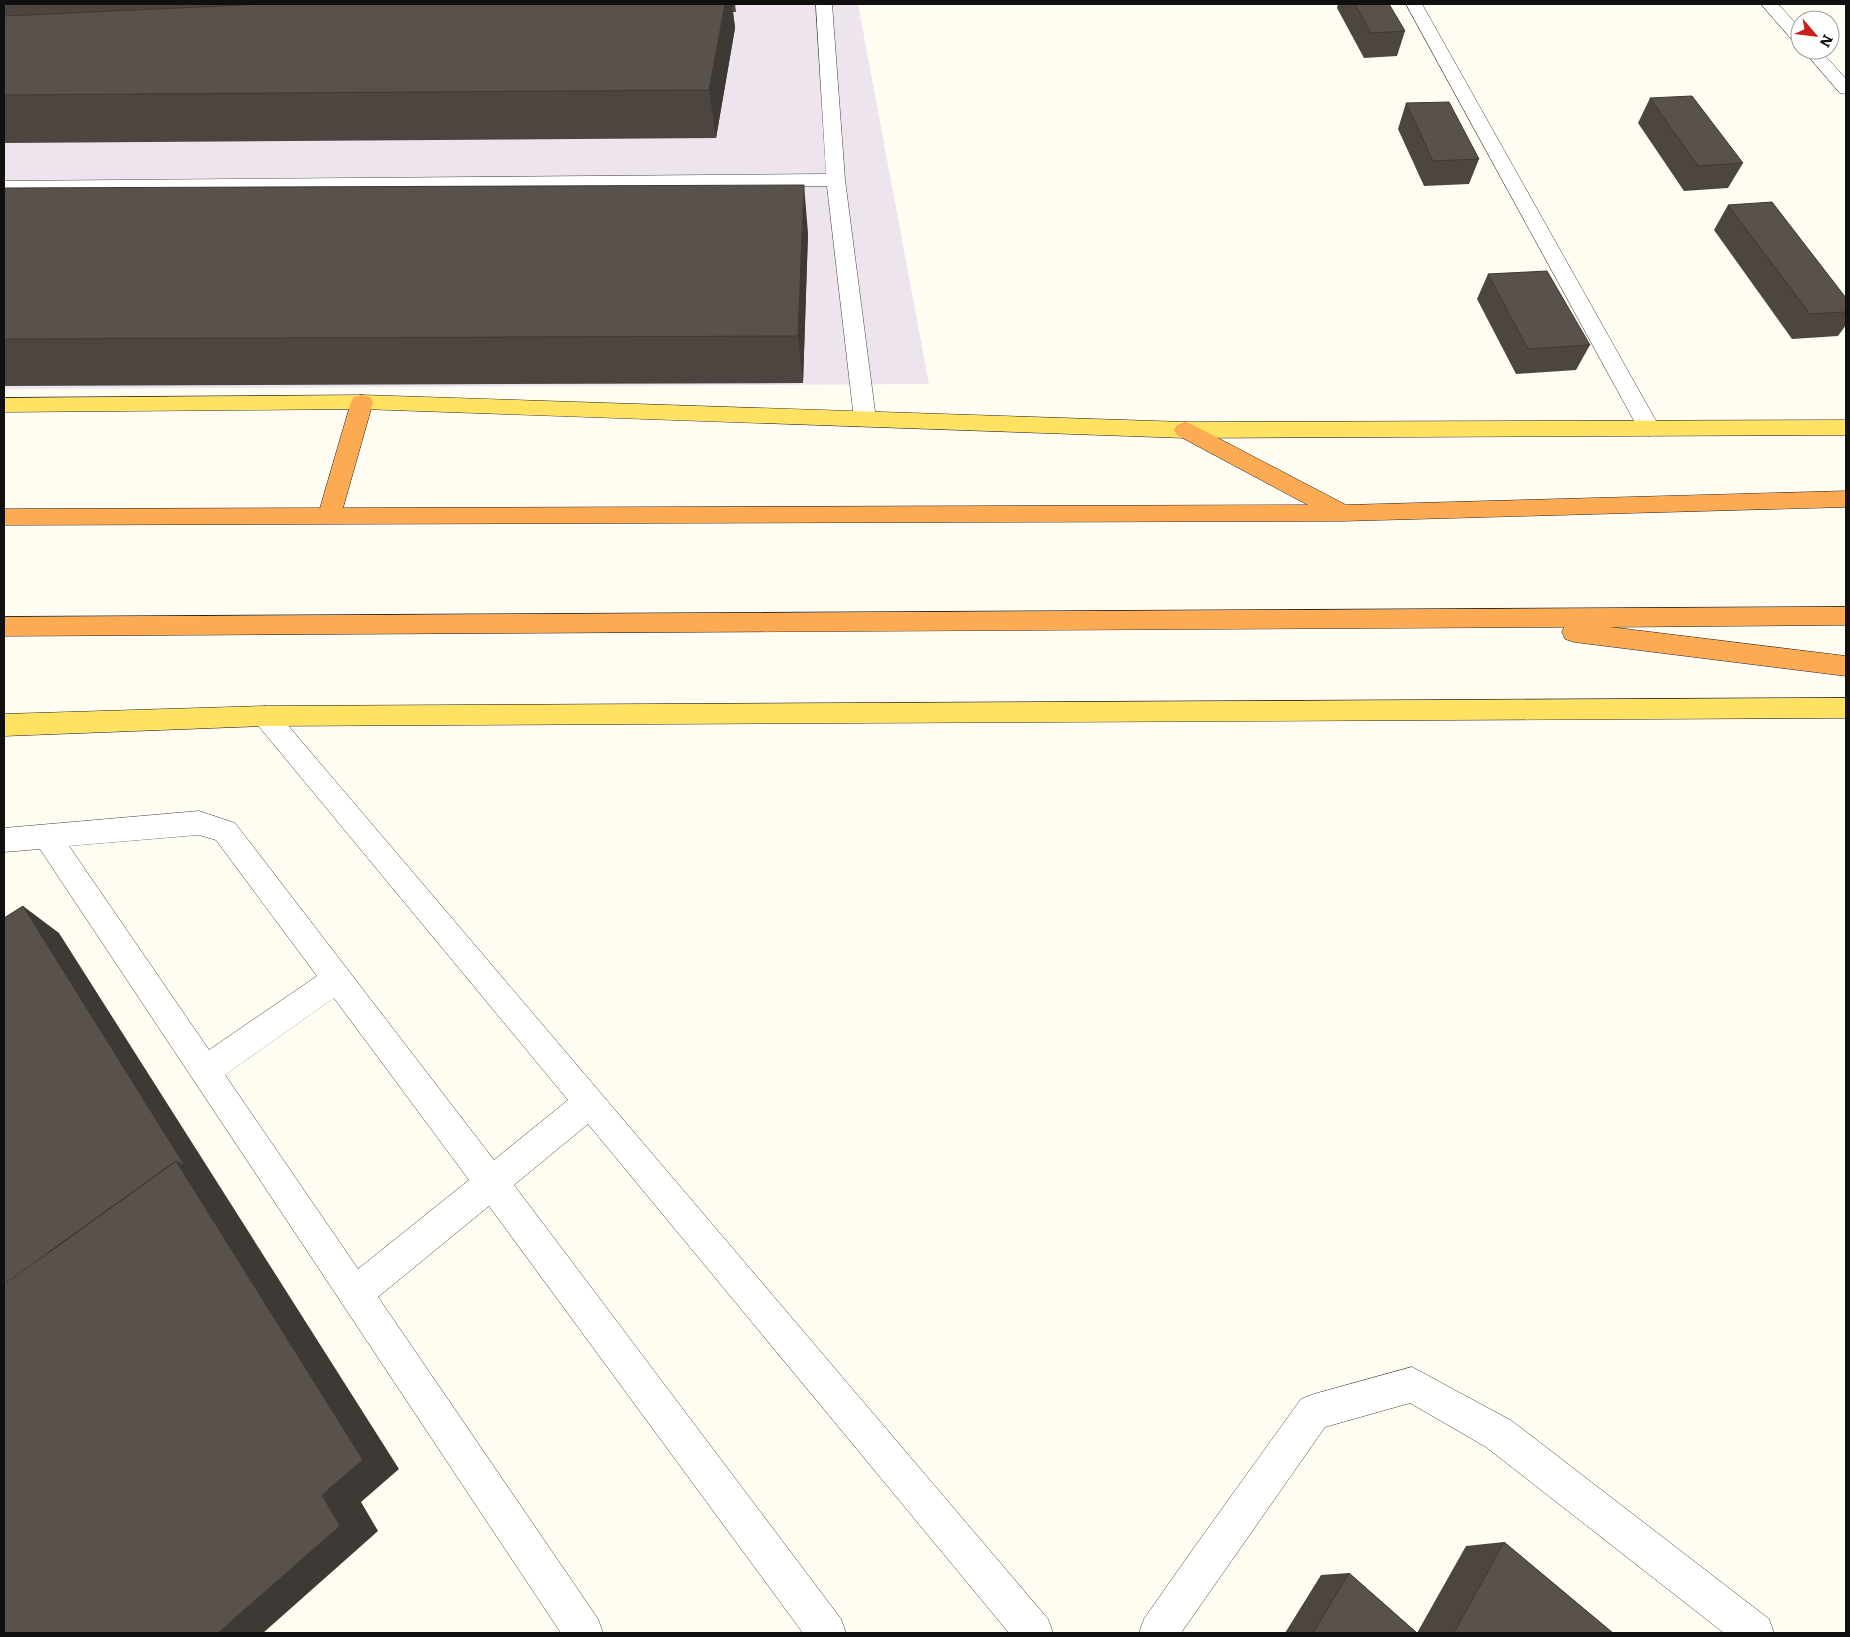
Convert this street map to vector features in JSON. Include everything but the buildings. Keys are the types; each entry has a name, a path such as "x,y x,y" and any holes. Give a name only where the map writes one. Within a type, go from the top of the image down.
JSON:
{"highway":[{"path":"329,517 362,402"},
{"path":"1185,430 1343,512"},
{"path":"4,517 1343,512 1846,499"},
{"path":"4,627 1846,616"},
{"path":"1466,618 1846,666"}],"main road":[{"path":"4,404 362,402 1185,430 1846,428"},
{"path":"4,725 264,716 1846,708"}],"street":[{"path":"824,4 836,180 864,419"},
{"path":"1414,4 1649,428"},
{"path":"1769,4 1790,27"},
{"path":"1820,60 1846,89"},
{"path":"4,187 836,180"},
{"path":"264,716 1034,1633"},
{"path":"4,840 199,823 225,831 492,1183 827,1633"},
{"path":"46,835 584,1633"},
{"path":"204,1071 337,979"},
{"path":"355,1294 589,1103"},
{"path":"1158,1633 1204,1565 1314,1412 1412,1385 1499,1434 1755,1633"}],"shaded area":[{"path":"4,4 858,4 929,384 4,389"}]}
